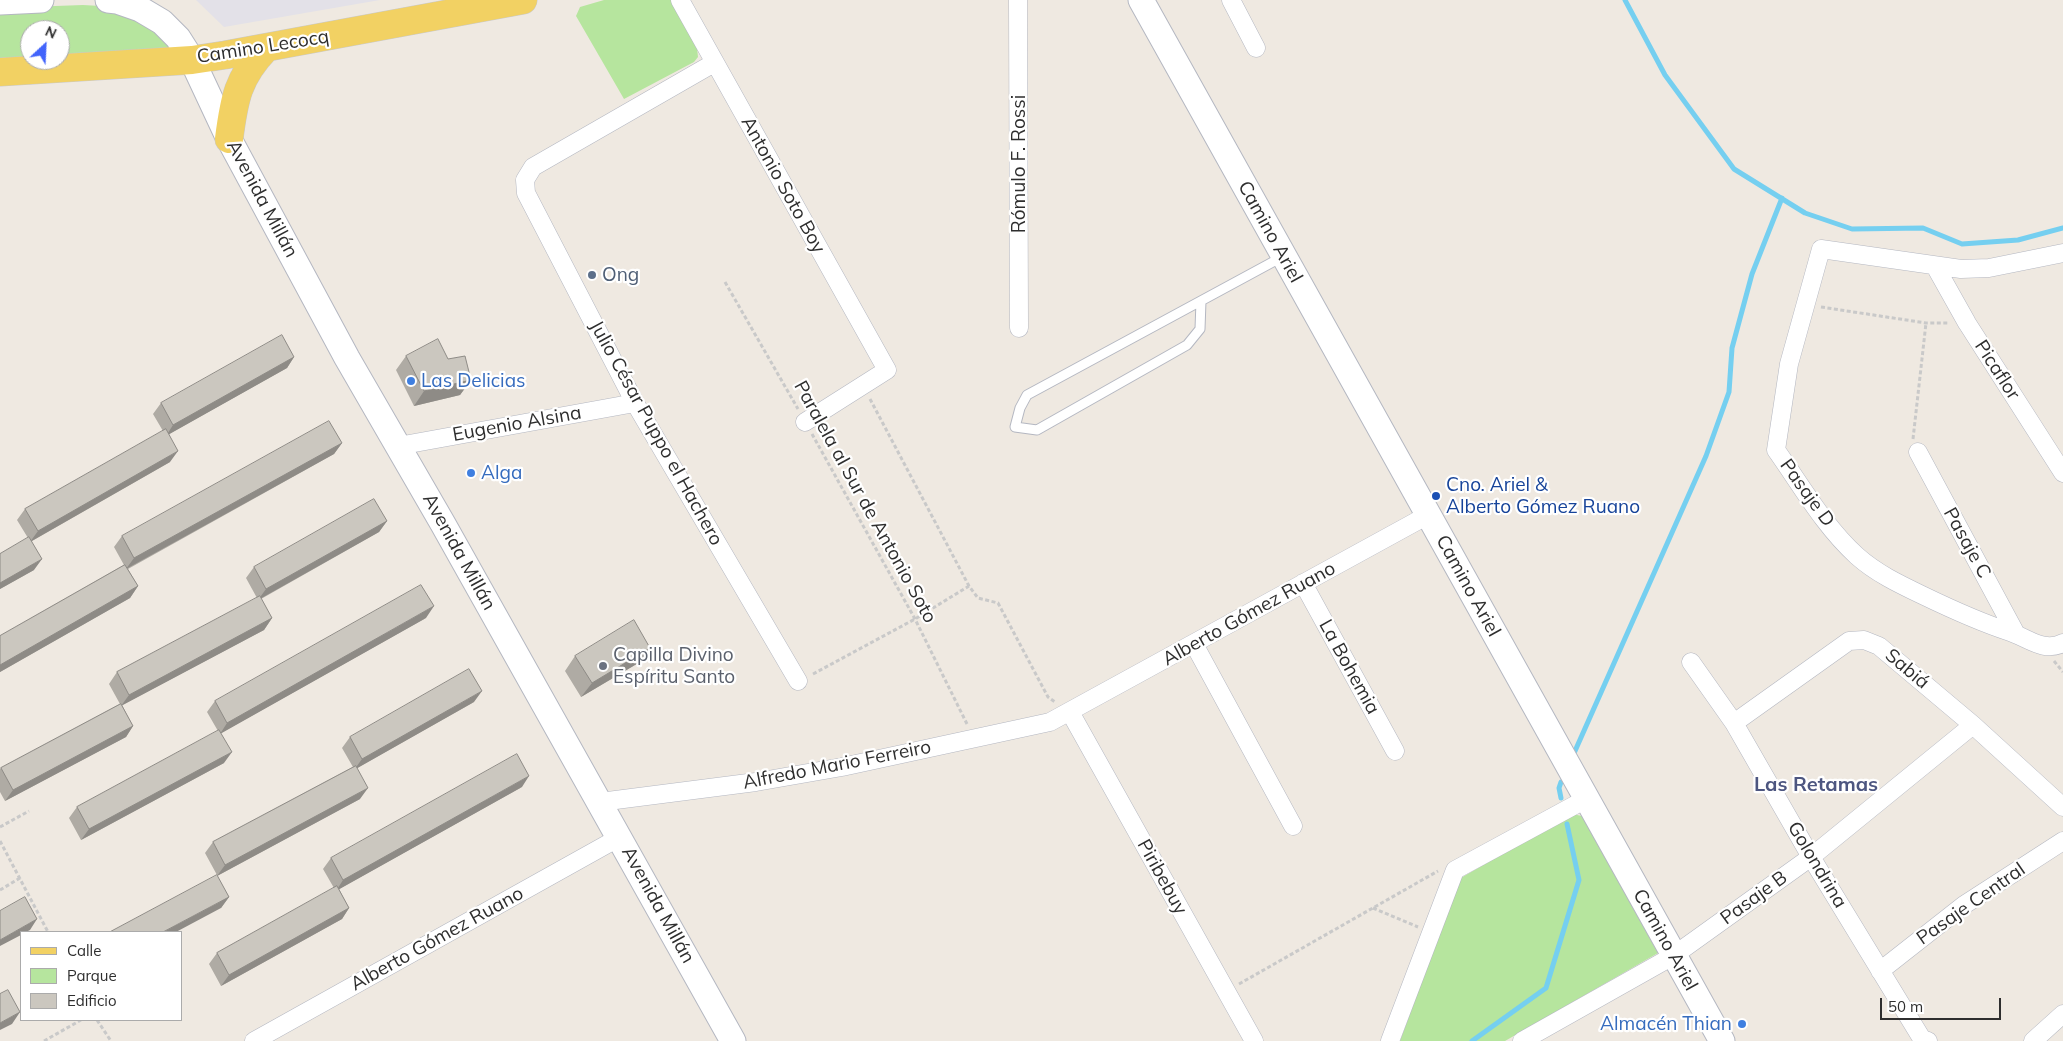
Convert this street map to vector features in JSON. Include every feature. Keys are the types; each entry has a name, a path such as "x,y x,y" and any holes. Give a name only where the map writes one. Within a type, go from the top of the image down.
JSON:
{"main road":[{"name":"Camino Lecocq","path":"0,72 192,60 523,0"},
{"path":"230,139 232,113 243,78 251,65 266,48"}],"street":[{"path":"0,2 41,0"},
{"name":"Avenida Millán","path":"108,0 117,1 140,10 162,22 178,38 192,60 230,139 346,358 620,837 733,1041"},
{"name":"Antonio Soto Boy","path":"680,0 887,370 863,386"},
{"name":"Rómulo F. Rossi","path":"1018,0 1019,328"},
{"name":"Camino Ariel","path":"1141,0 1722,1041"},
{"path":"1230,0 1256,48"},
{"name":"Julio César Puppo el Hachero","path":"714,63 533,167 525,180 526,193 635,403 798,682"},
{"name":"Pasaje D","path":"1935,266 1821,249 1789,364 1776,450 1831,528 1857,556 1889,579 1971,619 2016,634 2042,647 2063,643"},
{"path":"1935,266 1960,269 1989,268 2063,253"},
{"name":"Picaflor","path":"1935,266 1967,323 2063,473"},
{"path":"805,422 863,386"},
{"name":"Eugenio Alsina","path":"398,446 635,403"},
{"name":"Pasaje C","path":"1918,452 2016,634"},
{"name":"Alberto Gómez Ruano","path":"1070,712 1428,515"},
{"name":"La Bohemia","path":"1303,583 1395,752"},
{"name":"Sabiá","path":"1734,723 1849,641 1864,640 1879,646 1973,725 2063,807"},
{"path":"1194,644 1293,826"},
{"name":"Golondrina","path":"1692,662 1734,723 1811,857 1923,1040"},
{"name":"Alfredo Mario Ferreiro","path":"600,802 756,782 842,767 1050,722 1070,712"},
{"name":"Piribebuy","path":"1070,712 1254,1041"},
{"name":"Pasaje B","path":"1522,1041 1673,956 1811,857 1973,725"},
{"path":"1390,1041 1430,932 1456,870 1586,799"},
{"name":"Alberto Gómez Ruano","path":"254,1041 620,837"},
{"name":"Pasaje Central","path":"1880,971 1964,905 2063,841"},
{"path":"2033,1041 2063,1014"}],"lane":[{"path":"1201,301 1200,329 1187,344 1037,430 1015,427 1020,408 1027,395 1283,256"}],"path":[{"name":"Paralela al Sur de Antonio Soto","path":"725,282 915,619 973,738"},
{"path":"1805,305 1926,323 1967,323"},
{"path":"1918,452 1913,437 1926,323"},
{"path":"863,386 969,586 978,598 998,603 1048,697 1070,712"},
{"path":"798,682 915,619 969,586"},
{"path":"0,827 29,811"},
{"path":"0,841 47,931"},
{"path":"1226,992 1440,870 1456,870"},
{"path":"0,890 20,878"},
{"path":"1372,908 1430,932"},
{"path":"44,1041 80,1021"},
{"path":"98,1021 111,1041"}],"shaded area":[{"path":"196,0 380,0 224,27"}],"green space":[{"path":"604,0 672,0 697,48 698,57 694,62 624,99 576,16 580,7"},
{"path":"83,5 118,7 134,13 172,46 166,49 70,54 70,20 20,20 20,57 0,58 0,8"},
{"path":"1572,814 1582,816 1658,953 1505,1041 1400,1041 1459,879"}],"building":[{"path":"282,335 294,357 173,425 161,403"},
{"path":"438,339 448,359 465,356 471,380 424,391 406,356"},
{"path":"329,421 342,443 134,558 122,536"},
{"path":"166,429 178,451 38,531 25,509"},
{"path":"374,499 387,521 266,589 254,567"},
{"path":"29,537 42,559 0,583 0,554"},
{"path":"125,565 138,586 0,665 0,636"},
{"path":"421,585 434,606 227,723 215,701"},
{"path":"260,596 272,618 129,695 117,672"},
{"path":"634,620 650,648 592,683 575,656"},
{"path":"469,669 482,691 362,759 350,737"},
{"path":"121,704 133,726 13,790 1,768"},
{"path":"219,730 232,752 89,829 77,807"},
{"path":"517,754 529,776 343,880 331,858"},
{"path":"356,766 368,788 225,865 213,842"},
{"path":"217,875 229,897 165,931 112,931"},
{"path":"337,886 349,908 229,975 217,953"},
{"path":"25,897 37,919 0,940 0,911"},
{"path":"8,990 20,1012 0,1023 0,994"}],"waterway":[{"path":"1625,0 1665,75 1734,169 1805,213 1852,229 1923,228 1962,244 2018,240 2063,228"},
{"path":"1575,751 1706,456 1729,392 1732,348 1752,274 1782,198"},
{"path":"1561,782 1559,788 1561,798"},
{"path":"1472,1041 1546,988 1579,880 1567,824"}],"place":[{"name":"Ong","path":"592,275"},
{"name":"Las Delicias","path":"411,381"},
{"name":"Alga","path":"471,473"},
{"name":"Cno. Ariel & Alberto Gómez Ruano","path":"1436,496"},
{"name":"Capilla Divino Espíritu Santo","path":"603,666"},
{"name":"Almacén Thian","path":"1742,1024"}],"district":[{"name":"Las Retamas","path":"1816,785"}]}
